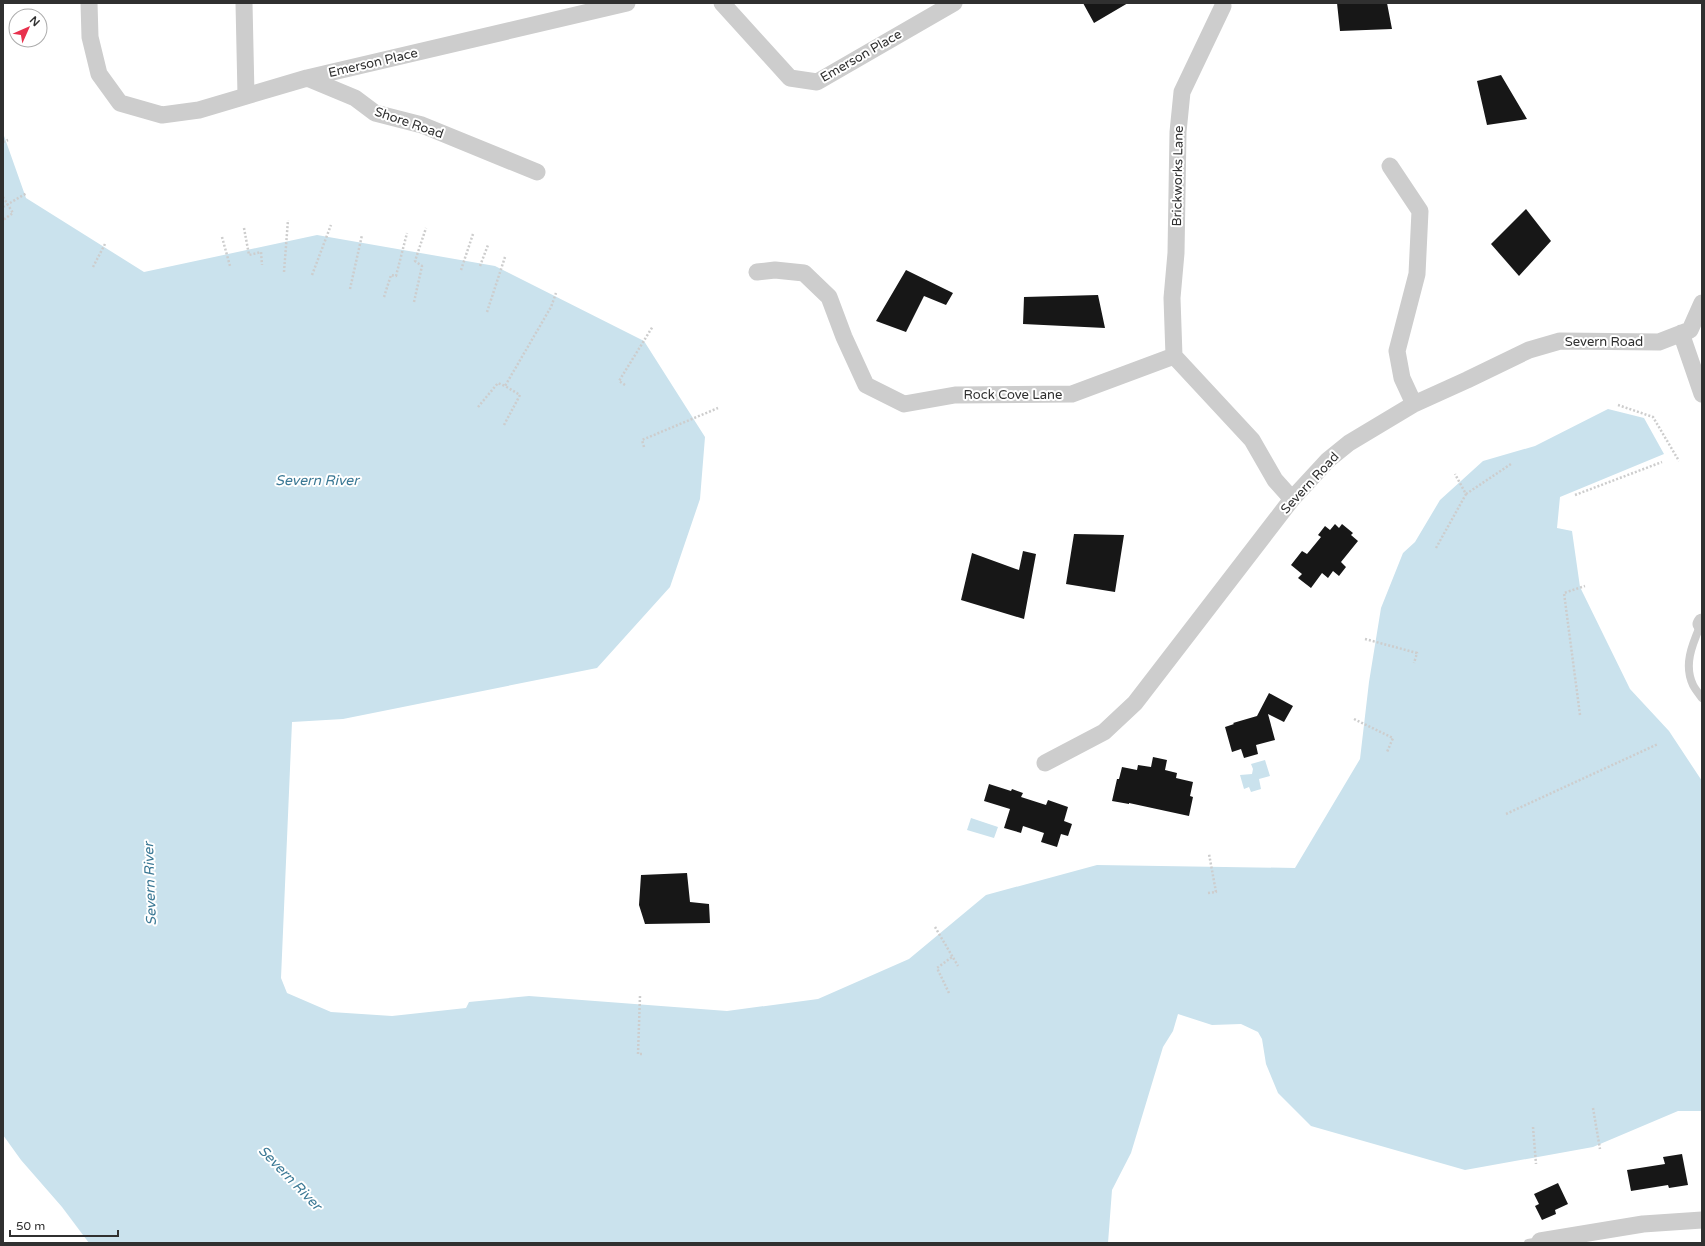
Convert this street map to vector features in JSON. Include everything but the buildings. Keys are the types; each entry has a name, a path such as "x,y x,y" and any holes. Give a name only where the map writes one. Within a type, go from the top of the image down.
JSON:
{"street":[{"name":"Emerson Place","path":"89,3 90,36 99,74 120,103 162,115 198,110 307,78 627,3"},
{"path":"244,3 246,95"},
{"name":"Emerson Place","path":"722,3 790,78 817,82 954,3"},
{"name":"Brickworks Lane","path":"1174,356 1172,298 1176,253 1178,132 1182,92 1223,6"},
{"name":"Shore Road","path":"307,78 355,98 375,113 422,125 537,172"},
{"path":"1390,166 1420,211 1418,274 1397,351 1402,378 1414,404"},
{"name":"Rock Cove Lane","path":"757,272 775,270 804,273 829,297 844,337 866,385 904,404 955,395 1072,394 1174,356"},
{"name":"Severn Road","path":"1045,763 1104,732 1135,703 1292,500 1328,460 1349,443 1414,404 1529,350 1560,341 1659,342 1681,334 1690,330 1702,303"},
{"path":"1681,334 1702,394"},
{"path":"1174,356 1252,440 1275,480 1292,500"},
{"path":"1534,1242 1643,1224 1702,1220"}],"lane":[{"path":"1702,623 1690,653 1689,666 1693,685 1702,698"}],"path":[{"path":"3,142 8,140"},
{"path":"3,207 27,193"},
{"path":"3,197 13,213 3,220"},
{"path":"284,272 288,220"},
{"path":"312,275 331,225"},
{"path":"244,228 250,255 261,252 262,265"},
{"path":"414,302 422,266 416,261 426,228"},
{"path":"384,297 391,275 396,276 407,232"},
{"path":"350,289 362,234"},
{"path":"461,270 473,234"},
{"path":"222,237 230,266"},
{"path":"93,267 105,244"},
{"path":"480,266 488,245"},
{"path":"487,312 505,257"},
{"path":"505,386 551,307 556,293"},
{"path":"625,385 619,381 653,326"},
{"path":"478,407 498,383 520,395 504,425"},
{"path":"1618,405 1653,417 1679,461"},
{"path":"644,447 642,440 718,408"},
{"path":"1575,495 1662,462"},
{"path":"1436,548 1466,494 1510,464"},
{"path":"1455,474 1466,494"},
{"path":"1580,715 1564,593 1585,586"},
{"path":"1365,639 1417,653 1414,663"},
{"path":"1354,719 1393,738 1387,752"},
{"path":"1506,814 1658,744"},
{"path":"1208,893 1216,892 1209,854"},
{"path":"935,927 958,966"},
{"path":"949,993 936,968 952,957"},
{"path":"640,996 638,1054 644,1054"},
{"path":"1593,1108 1600,1149"},
{"path":"1533,1127 1536,1164"}],"water":[{"name":"Severn River","path":"3,133 26,198 144,272 317,235 495,266 644,341 705,437 700,499 670,587 597,668 343,719 292,722 281,978 287,993 331,1012 392,1016 466,1008 469,1002 529,996 727,1011 818,999 909,959 986,895 1097,865 1295,868 1360,759 1369,682 1381,608 1403,553 1415,542 1440,500 1483,461 1535,446 1608,409 1644,418 1664,454 1560,497 1557,528 1572,531 1580,587 1630,689 1669,731 1702,781 1702,1111 1678,1111 1593,1147 1465,1170 1311,1126 1278,1093 1266,1064 1262,1039 1258,1032 1241,1024 1212,1025 1178,1014 1173,1031 1163,1047 1131,1153 1112,1190 1108,1243 89,1243 62,1207 21,1160 3,1135"},
{"path":"1265,760 1270,776 1259,779 1261,789 1251,792 1249,787 1244,789 1240,775 1252,774 1253,769 1251,764"},
{"path":"971,818 998,827 994,838 967,830"}]}
